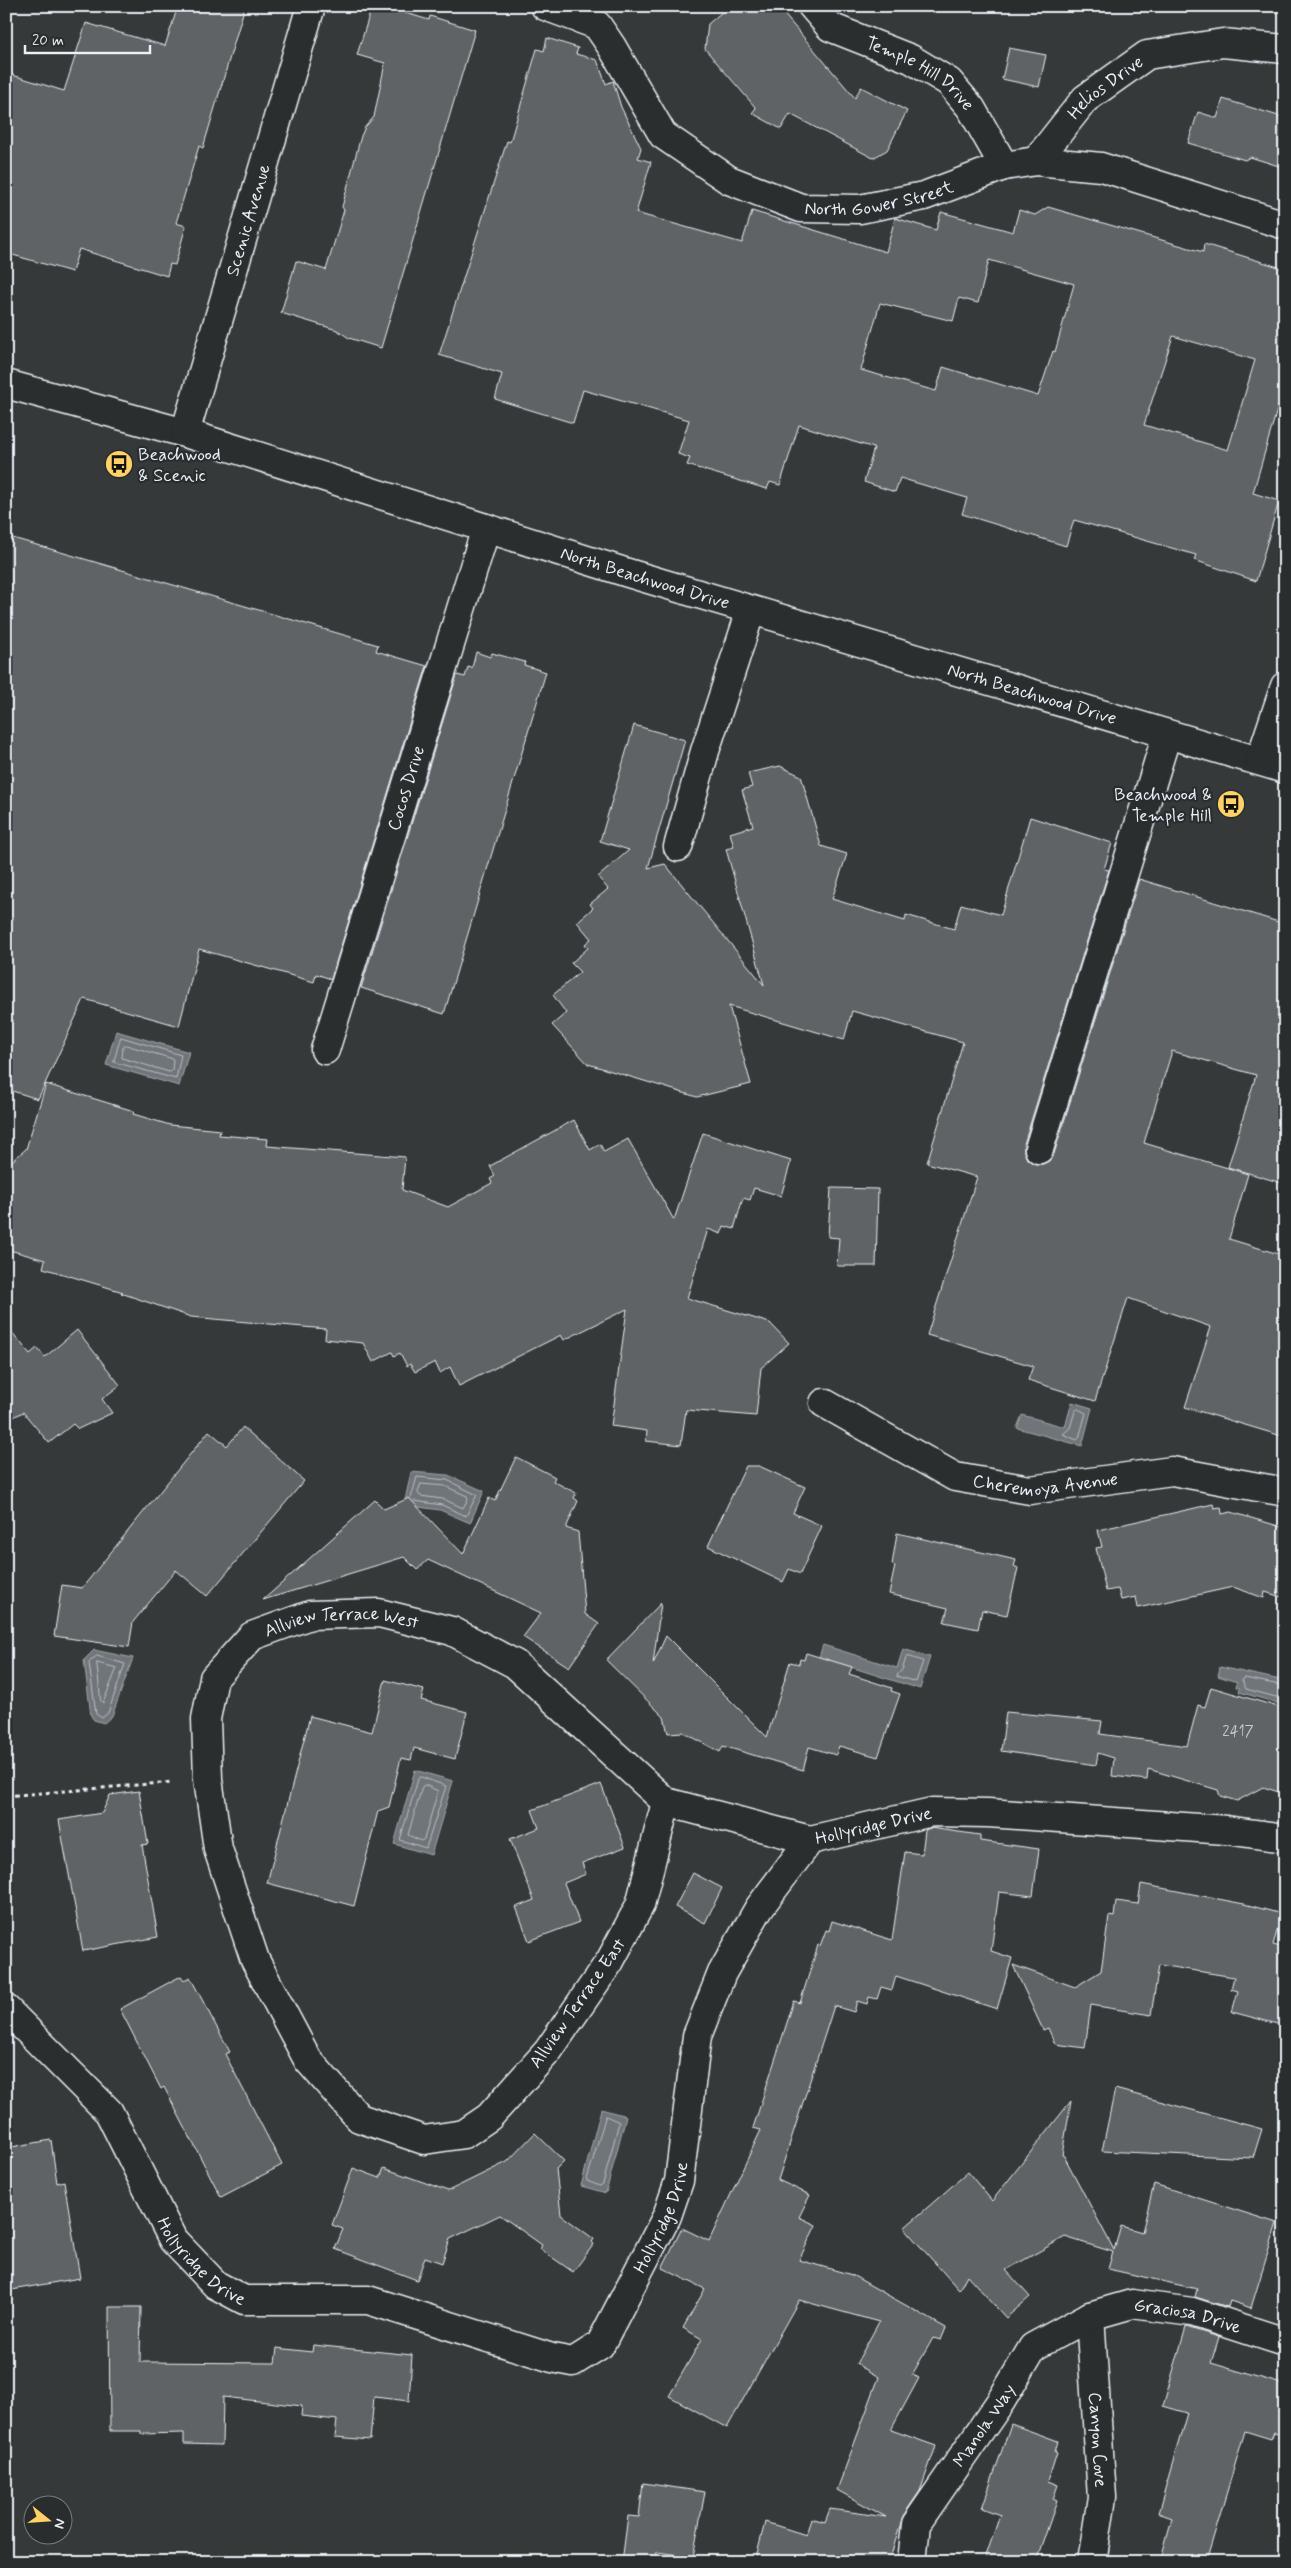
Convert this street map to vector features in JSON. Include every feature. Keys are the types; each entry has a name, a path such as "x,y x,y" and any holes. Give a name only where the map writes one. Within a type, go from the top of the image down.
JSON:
{"street":[{"name":"Scenic Avenue","path":"184,433 311,6"},
{"name":"North Gower Street","path":"545,6 597,25 612,47 663,135 729,180 800,208 860,209 906,200 924,196 1004,166 1036,161 1100,167 1285,225"},
{"name":"Temple Hill Drive","path":"812,6 830,28 911,59 949,82 971,108 1004,166"},
{"name":"Helios Drive","path":"1036,161 1085,99 1147,55 1223,43 1285,49"},
{"name":"North Beachwood Drive","path":"6,384 184,433 751,610 1273,765"},
{"name":"Cocos Drive","path":"325,1050 486,528"},
{"path":"678,847 705,751 751,610"},
{"path":"1273,765 1285,686"},
{"path":"1039,1149 1168,734"},
{"name":"Cheremoya Avenue","path":"824,1403 955,1477 1030,1490 1172,1471 1285,1492"},
{"name":"Allview Terrace West","path":"359,2118 308,2060 255,1960 218,1849 208,1779 206,1719 214,1678 252,1636 310,1616 379,1613 452,1631 515,1664 666,1802 810,1840"},
{"name":"Allview Terrace East","path":"359,2118 424,2140 464,2134 489,2117 548,2051 610,1960 640,1905 666,1802"},
{"name":"Hollyridge Drive","path":"6,2009 109,2112 173,2240 216,2285 244,2300 368,2300 552,2358 573,2362 600,2345 667,2216 678,2181 697,2036 722,1973 759,1908 810,1840 932,1812 988,1812 1196,1828 1285,1838"},
{"name":"Graciosa Drive","path":"1090,2316 1132,2304 1192,2312 1285,2342"},
{"name":"Manola Way","path":"912,2562 916,2524 1001,2402 1033,2347 1090,2316"},
{"name":"Canyon Cove","path":"1090,2316 1102,2497 1092,2562"}],"path":[{"path":"6,1796 208,1779"}],"water":[{"path":"116,1031 189,1052 179,1086 106,1065"},
{"path":"1072,1402 1092,1408 1082,1446 1017,1428 1022,1415 1065,1427"},
{"path":"411,1472 448,1475 484,1491 470,1523 440,1510 404,1505"},
{"path":"823,1645 897,1668 903,1649 930,1657 920,1689 819,1657"},
{"path":"94,1650 133,1658 112,1716 104,1723 94,1720 91,1716 84,1660"},
{"path":"1220,1667 1285,1681 1285,1701 1282,1700 1281,1704 1239,1692 1240,1688 1236,1687 1237,1682 1218,1676"},
{"path":"415,1770 453,1781 431,1855 394,1844"},
{"path":"601,2109 626,2116 606,2193 581,2186"}],"building":[{"path":"178,6 245,6 203,148 199,146 176,223 186,226 175,265 170,264 167,276 79,249 72,272 6,253 6,73 64,91 86,23 165,46"},
{"path":"372,6 382,6 429,20 430,16 475,30 381,348 349,338 337,330 281,313 296,261 326,270 344,210 342,207 361,136 365,127 374,117 385,63 357,55"},
{"path":"729,6 777,6 855,98 861,87 907,111 887,150 873,158 790,114 781,129 752,113 756,108 705,49 708,24"},
{"path":"547,38 578,48 576,54 597,60 606,84 613,81 621,107 641,148 638,158 651,162 636,213 742,243 752,211 886,252 895,218 936,230 941,212 1013,232 1019,210 1035,215 1048,207 1203,252 1204,244 1285,269 1285,382 1253,493 1279,501 1256,581 1194,560 1196,555 1074,520 1066,546 962,514 967,498 900,478 895,492 864,482 874,448 799,425 780,485 770,482 767,489 687,465 690,458 678,454 689,420 583,390 573,423 495,399 502,374 439,355 507,141 510,142 537,49 544,51","holes":["989,260 1074,284 1055,352 1053,351 1038,396 943,367 936,391 861,370 880,303 953,321 959,298 978,303","1173,336 1255,360 1228,450 1144,425"]},
{"path":"1009,48 1046,55 1039,87 1002,79"},
{"path":"1223,99 1285,118 1285,168 1250,157 1245,160 1188,143 1198,112 1217,118"},
{"path":"6,536 378,645 376,651 427,666 331,979 316,974 314,982 199,949 179,1026 84,999 38,1099 6,1089"},
{"path":"476,652 490,657 492,653 525,662 524,665 546,672 444,1014 361,988 457,675 465,677 468,667 472,668"},
{"path":"634,725 685,740 648,868 665,864 764,985 726,849 734,847 730,833 753,826 742,790 752,787 748,773 780,766 801,776 821,846 847,854 832,899 905,921 906,915 954,929 961,904 1001,915 1030,817 1112,843 1104,869 1109,870 1024,1144 1024,1152 1027,1159 1035,1164 1043,1164 1049,1161 1054,1154 1139,879 1285,924 1285,1184 1228,1167 1256,1075 1172,1051 1144,1143 1248,1174 1229,1239 1285,1256 1285,1437 1185,1407 1211,1327 1128,1298 1095,1401 1028,1380 1033,1366 927,1335 977,1177 927,1163 963,1042 852,1011 844,1040 729,1006 751,1084 697,1097 588,1064 552,1025 566,1013 553,995 580,972 571,963 588,948 585,944 591,939 577,922 593,908 590,904 608,889 598,877 629,850 600,841"},
{"path":"46,1084 134,1111 133,1114 170,1125 220,1130 219,1135 268,1139 267,1146 405,1157 402,1190 448,1207 492,1183 490,1179 495,1176 490,1166 574,1120 590,1150 600,1144 604,1152 628,1139 674,1220 703,1133 791,1161 781,1196 754,1188 750,1200 743,1198 734,1229 724,1226 721,1234 708,1229 687,1298 770,1323 789,1343 761,1368 756,1416 686,1410 681,1445 646,1441 647,1431 611,1426 627,1309 564,1340 561,1335 459,1386 450,1367 440,1373 435,1362 415,1372 410,1364 407,1366 400,1353 394,1356 392,1352 373,1362 363,1343 325,1339 326,1329 191,1317 121,1293 123,1292 43,1268 45,1260 6,1249 6,1166 26,1149"},
{"path":"831,1188 878,1189 876,1266 837,1266 839,1238 828,1237"},
{"path":"6,1325 30,1354 37,1348 45,1357 77,1330 120,1385 102,1399 112,1413 78,1429 73,1424 49,1443 23,1412 6,1421"},
{"path":"243,1427 304,1481 207,1596 176,1570 133,1622 129,1647 54,1636 62,1585 82,1588 209,1431 227,1446"},
{"path":"516,1457 555,1477 553,1481 576,1493 574,1498 578,1501 566,1528 578,1532 585,1614 599,1624 569,1667 523,1637 541,1613 428,1560 417,1570 404,1557 263,1600 375,1500 384,1509 409,1498 463,1554 489,1498 495,1501"},
{"path":"746,1466 759,1466 805,1487 793,1513 822,1526 800,1574 789,1569 783,1582 708,1546"},
{"path":"1213,1504 1214,1508 1221,1507 1222,1514 1231,1512 1285,1528 1285,1598 1265,1592 1264,1598 1233,1587 1138,1608 1136,1597 1121,1600 1118,1589 1106,1591 1096,1548 1102,1547 1098,1530"},
{"path":"897,1533 1016,1560 1014,1566 1018,1568 1007,1615 982,1610 978,1629 944,1622 948,1608 889,1594 895,1566 892,1565"},
{"path":"661,1603 653,1664 666,1636 767,1737 790,1662 799,1664 800,1659 804,1660 806,1653 852,1667 849,1674 892,1688 891,1691 900,1694 878,1757 839,1746 836,1755 809,1747 803,1770 723,1746 720,1752 683,1732 668,1733 664,1717 606,1660"},
{"path":"385,1680 424,1690 421,1700 467,1712 455,1759 414,1748 411,1760 401,1758 389,1807 378,1811 354,1906 267,1883 310,1716 372,1732"},
{"path":"1211,1687 1285,1709 1285,1794 1263,1787 1237,1801 1220,1796 1218,1790 1148,1769 1147,1780 1112,1776 1114,1758 1098,1753 1096,1765 1001,1751 1006,1712 1102,1721 1100,1734 1187,1746 1198,1705 1205,1707"},
{"path":"601,1784 625,1847 582,1863 586,1874 564,1883 579,1922 529,1941 516,1907 534,1900 510,1839 539,1828 532,1810"},
{"path":"139,1791 148,1844 142,1845 158,1937 83,1951 59,1820 102,1813 110,1795"},
{"path":"930,1828 980,1835 980,1841 1039,1849 1033,1896 999,1892 991,1951 1012,1958 997,2009 896,1976 892,1990 881,1987 877,1999 869,1997 867,2004 857,2001 854,2012 834,2006 778,2180 810,2195 799,2217 816,2225 799,2260 852,2275 946,2328 941,2340 933,2338 912,2375 919,2378 891,2430 936,2446 920,2491 903,2516 889,2562 755,2562 765,2522 806,2535 811,2518 825,2522 830,2509 886,2517 837,2490 879,2377 856,2364 879,2322 799,2300 727,2428 669,2396 702,2339 683,2328 705,2289 662,2268 682,2228 709,2241 761,2130 753,2128 794,2001 800,2003 818,1945 820,1946 826,1930 829,1931 832,1921 892,1940 905,1852 922,1854 925,1830"},
{"path":"693,1873 722,1888 705,1923 675,1907"},
{"path":"1141,1884 1244,1904 1282,1914 1273,1945 1285,1948 1285,2026 1232,2012 1238,1991 1231,1989 1234,1977 1159,1965 1151,2015 1091,2005 1085,2048 1055,2044 1048,2028 1043,2030 1013,1965 1075,1987 1101,1971 1109,1916 1114,1917 1116,1901 1138,1904"},
{"path":"181,1976 184,1980 190,1977 230,2052 225,2054 282,2165 221,2197 164,2087 161,2089 120,2009"},
{"path":"1115,2089 1262,2129 1253,2158 1102,2151"},
{"path":"1071,2101 1062,2155 1114,2250 1121,2226 1142,2232 1154,2184 1277,2223 1251,2308 1230,2301 1228,2307 1195,2297 1197,2289 1108,2269 1113,2252 1065,2237 1006,2270 1030,2297 1006,2318 967,2275 959,2290 904,2228 968,2172 992,2201"},
{"path":"535,2133 564,2161 556,2169 561,2215 594,2239 592,2242 594,2244 573,2272 540,2249 542,2245 500,2215 450,2239 442,2263 425,2257 417,2280 335,2249 343,2229 332,2225 353,2168 380,2178 384,2168 448,2191 507,2162"},
{"path":"51,2140 57,2183 64,2181 80,2278 6,2291 6,2148"},
{"path":"109,2307 141,2307 140,2362 275,2363 277,2348 312,2352 313,2345 412,2355 409,2401 374,2397 370,2440 335,2437 337,2420 301,2416 302,2406 223,2397 222,2445 184,2444 184,2433 141,2434 141,2431 110,2431"},
{"path":"1186,2327 1219,2337 1211,2363 1285,2385 1285,2435 1274,2432 1271,2439 1245,2431 1206,2562 1160,2562 1172,2518 1158,2513 1187,2413 1163,2406"},
{"path":"1011,2424 1058,2441 1055,2452 1057,2453 1048,2481 1058,2485 1053,2499 1057,2501 1036,2562 984,2562 1000,2515 982,2508"},
{"path":"643,2483 705,2492 693,2557 657,2552 656,2562 622,2562 628,2516 639,2517"}],"place":[{"name":"Beachwood & Scenic","path":"119,464"},
{"name":"Beachwood & Temple Hill","path":"1231,804"}]}
